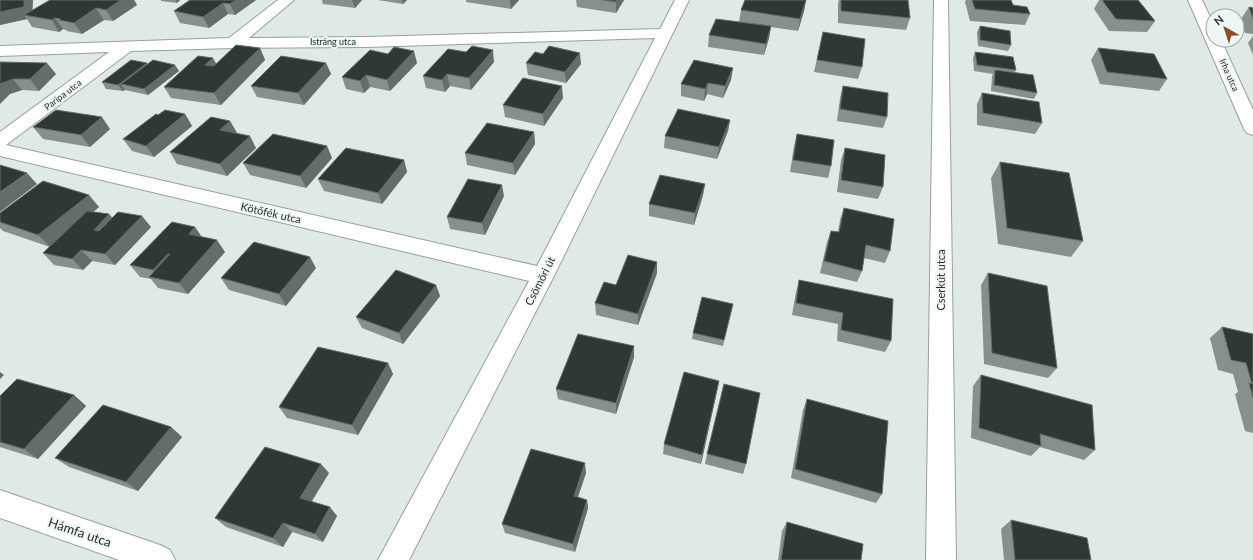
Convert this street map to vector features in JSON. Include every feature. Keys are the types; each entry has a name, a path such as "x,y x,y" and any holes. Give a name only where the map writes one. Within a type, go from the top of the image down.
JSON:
{"street":[{"path":"233,43 287,0"},
{"name":"Csömöri út","path":"393,560 543,276 682,0"},
{"name":"Cserkút utca","path":"941,0 941,560"},
{"name":"Irha utca","path":"1195,0 1253,129"},
{"name":"Istráng utca","path":"0,52 233,43 366,42 666,32"},
{"name":"Paripa utca","path":"0,141 126,48"},
{"name":"Kötőfék utca","path":"0,150 543,276"},
{"name":"Hámfa utca","path":"0,504 160,560"}],"building":[{"path":"0,0 24,0 24,7 0,12"},
{"path":"50,0 121,0 106,10 96,8 74,23 55,18 52,20 24,15"},
{"path":"190,0 236,0 230,4 223,3 203,17 174,11"},
{"path":"603,0 617,0 616,2"},
{"path":"745,0 806,0 800,19 741,10"},
{"path":"841,0 908,0 910,18 841,11"},
{"path":"972,0 1011,0 1013,5 1027,7 1030,14 975,9"},
{"path":"1102,0 1138,0 1155,21 1116,19"},
{"path":"1249,7 1253,8 1253,19"},
{"path":"716,19 771,26 766,44 709,35"},
{"path":"980,26 1010,31 1011,45 980,40"},
{"path":"823,32 865,39 862,67 817,60"},
{"path":"236,45 260,48 214,93 164,87 198,56 213,58 205,65 214,66"},
{"path":"472,46 493,50 469,78 447,74 442,80 423,76 448,49 466,52"},
{"path":"549,46 580,53 565,72 526,63 535,52 543,54"},
{"path":"394,47 414,51 387,80 366,75 360,81 342,77 370,50 388,54"},
{"path":"1098,48 1154,54 1167,79 1107,72"},
{"path":"975,52 1013,57 1016,70 977,65"},
{"path":"281,56 326,63 298,93 251,86"},
{"path":"131,60 147,63 118,85 102,82"},
{"path":"153,60 175,65 144,89 121,84"},
{"path":"694,60 733,68 725,86 708,83 705,89 681,84"},
{"path":"0,62 47,63 30,79 13,79 0,84"},
{"path":"995,70 1033,75 1037,93 994,85"},
{"path":"523,78 562,86 543,114 503,105"},
{"path":"843,86 888,93 887,117 840,109"},
{"path":"982,93 1039,102 1042,123 983,113"},
{"path":"678,109 730,120 719,147 665,136"},
{"path":"56,110 102,117 81,135 33,127"},
{"path":"165,110 185,114 146,146 123,139 156,114 158,115"},
{"path":"211,117 230,121 220,130 250,136 220,164 170,152"},
{"path":"487,123 534,132 513,163 465,153"},
{"path":"273,134 327,146 300,176 243,163"},
{"path":"797,134 834,140 831,166 793,160"},
{"path":"346,148 404,160 378,193 318,179"},
{"path":"845,148 885,155 883,187 841,180"},
{"path":"1000,162 1069,173 1083,241 1007,228"},
{"path":"0,165 27,173 0,192"},
{"path":"660,175 705,184 695,213 649,204"},
{"path":"468,179 502,185 482,223 447,217"},
{"path":"43,181 89,195 38,235 0,222 0,213"},
{"path":"844,208 894,219 890,251 866,245 862,271 824,261 831,231 839,232"},
{"path":"87,211 109,214 94,230 99,231 118,212 142,216 105,254 81,250 72,259 43,253"},
{"path":"172,222 195,227 189,234 217,240 179,283 149,277 170,254 168,254 153,270 130,265"},
{"path":"254,242 310,257 279,294 221,278"},
{"path":"628,255 657,262 638,314 595,303 604,282 616,285"},
{"path":"396,270 436,285 399,333 356,317"},
{"path":"988,273 1047,286 1057,368 992,353"},
{"path":"799,280 893,299 891,341 841,330 843,313 796,303"},
{"path":"702,297 733,304 724,340 693,333"},
{"path":"1222,327 1253,334 1253,398 1249,383 1252,384 1246,363 1231,360"},
{"path":"578,334 634,346 616,403 556,389"},
{"path":"318,347 388,363 352,425 279,407"},
{"path":"684,372 719,381 702,455 664,444"},
{"path":"981,375 1092,405 1095,450 1040,434 1041,446 979,428"},
{"path":"17,379 74,395 24,449 0,442 0,396"},
{"path":"724,384 760,393 746,464 707,454"},
{"path":"807,399 888,421 882,494 795,469"},
{"path":"103,405 171,427 126,482 55,458"},
{"path":"265,447 321,464 300,498 330,507 315,534 283,523 273,538 215,518"},
{"path":"531,449 585,463 574,496 587,500 573,544 502,524"},
{"path":"1011,520 1087,538 1091,560 1015,560"},
{"path":"787,522 863,544 861,560 781,560"}]}
